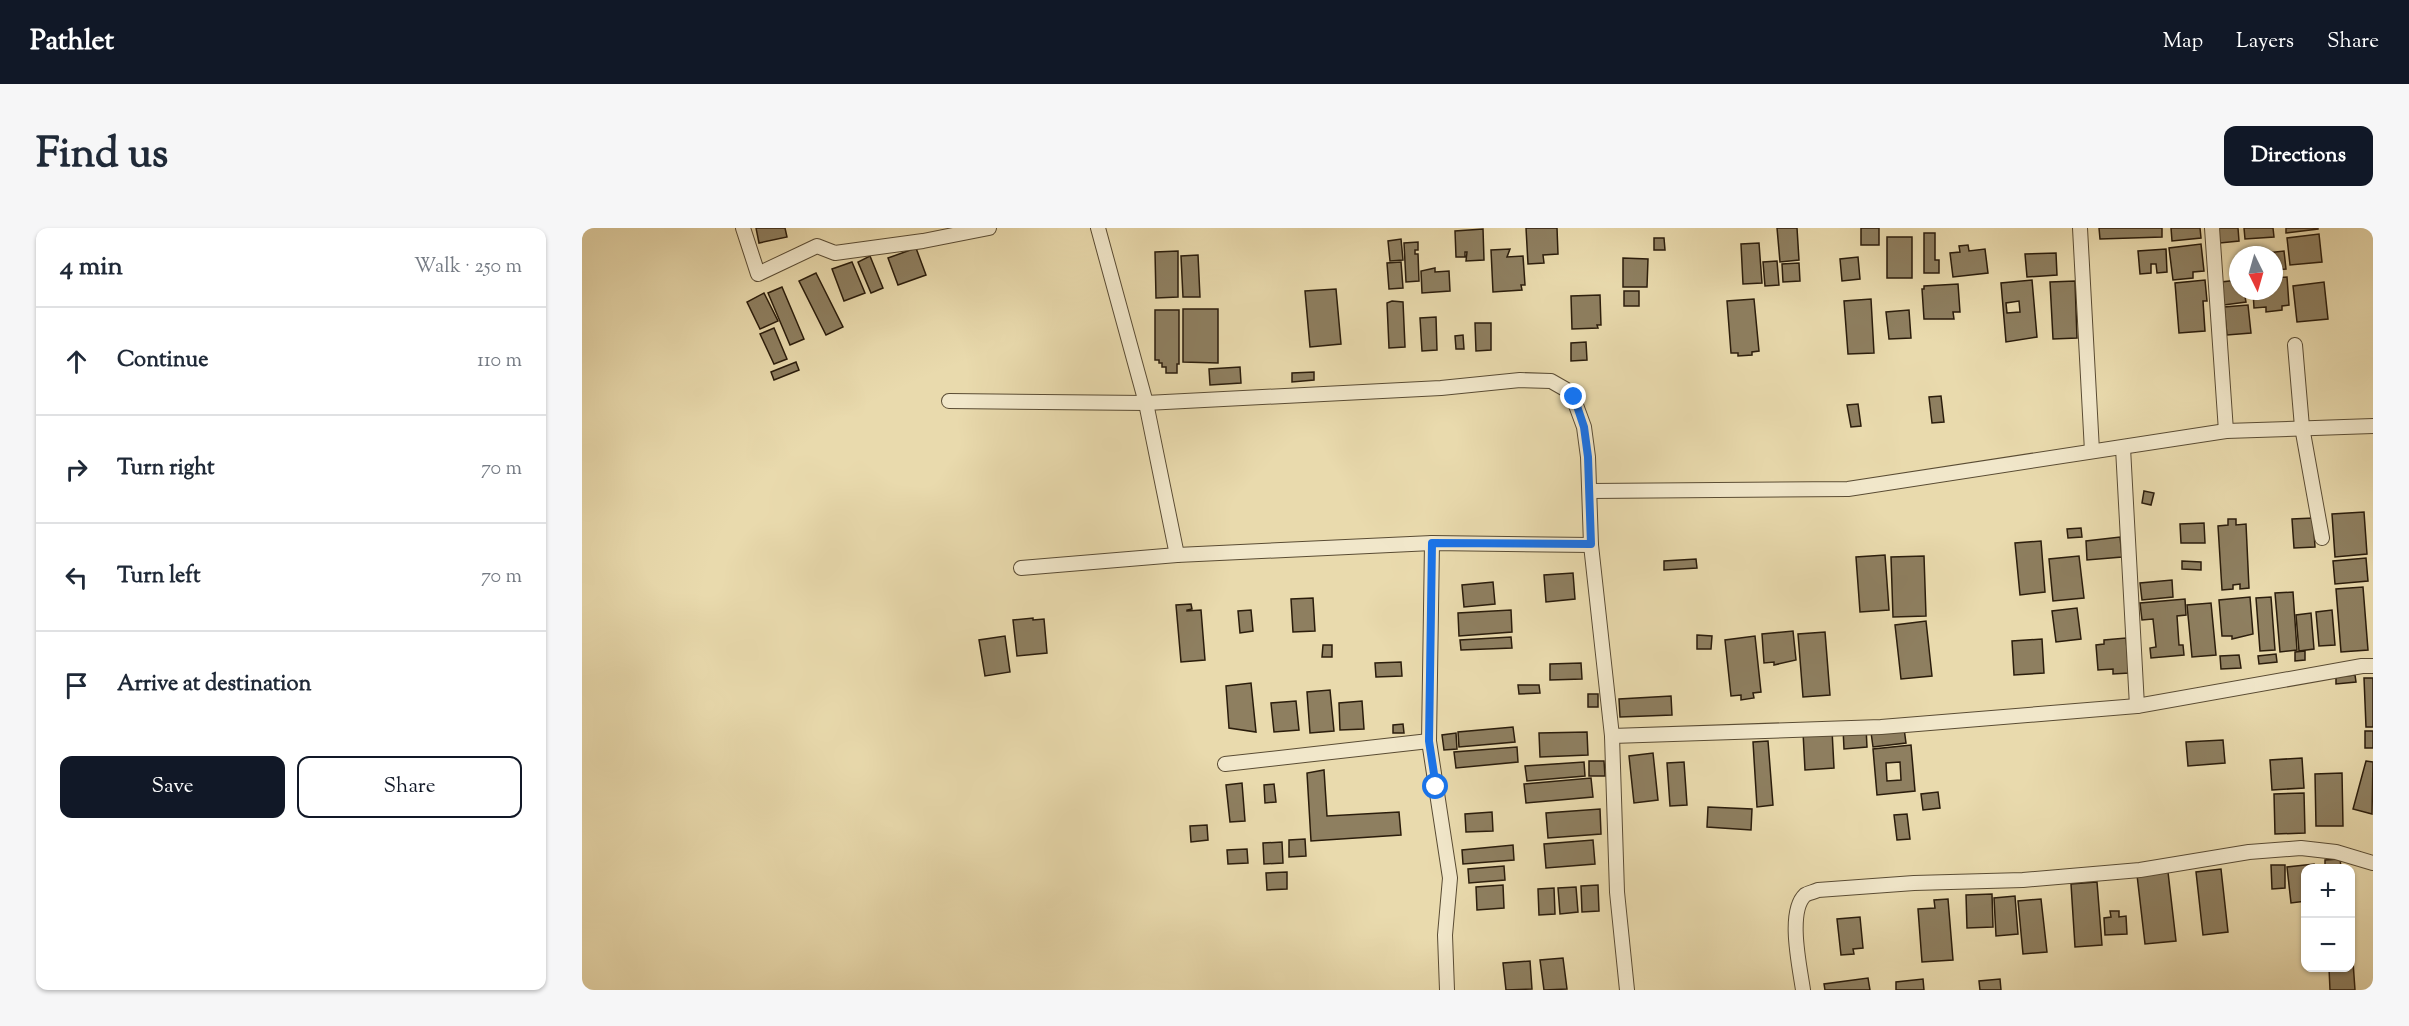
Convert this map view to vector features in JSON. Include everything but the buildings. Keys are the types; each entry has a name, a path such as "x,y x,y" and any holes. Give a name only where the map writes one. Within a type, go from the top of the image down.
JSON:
{"street":[{"path":"743,228 758,274 817,246 835,253 921,235 989,228"},
{"path":"1098,228 1146,403 1177,555"},
{"path":"2080,228 2092,451"},
{"path":"2212,228 2226,431"},
{"path":"2295,345 2302,427 2322,538"},
{"path":"949,401 1146,403 1440,388 1520,380 1551,381 1565,389 1574,397 1584,427 1590,491 1591,544 1612,736 1617,891 1627,990"},
{"path":"1590,491 1848,489 2226,431 2373,426"},
{"path":"2122,448 2137,706"},
{"path":"1021,568 1177,555 1432,543 1591,544"},
{"path":"1432,543 1429,741 1450,878 1445,935 1447,990"},
{"path":"1612,736 1881,727 2137,706 2373,666"},
{"path":"1225,764 1429,741"},
{"path":"1803,990 1795,926 1798,905 1805,894 1818,890 2023,880 2140,870 2249,852 2301,848 2336,852 2373,863"}],"route":[{"path":"1436,787 1429,741 1432,543 1591,544 1588,457 1584,427 1574,397"}]}
